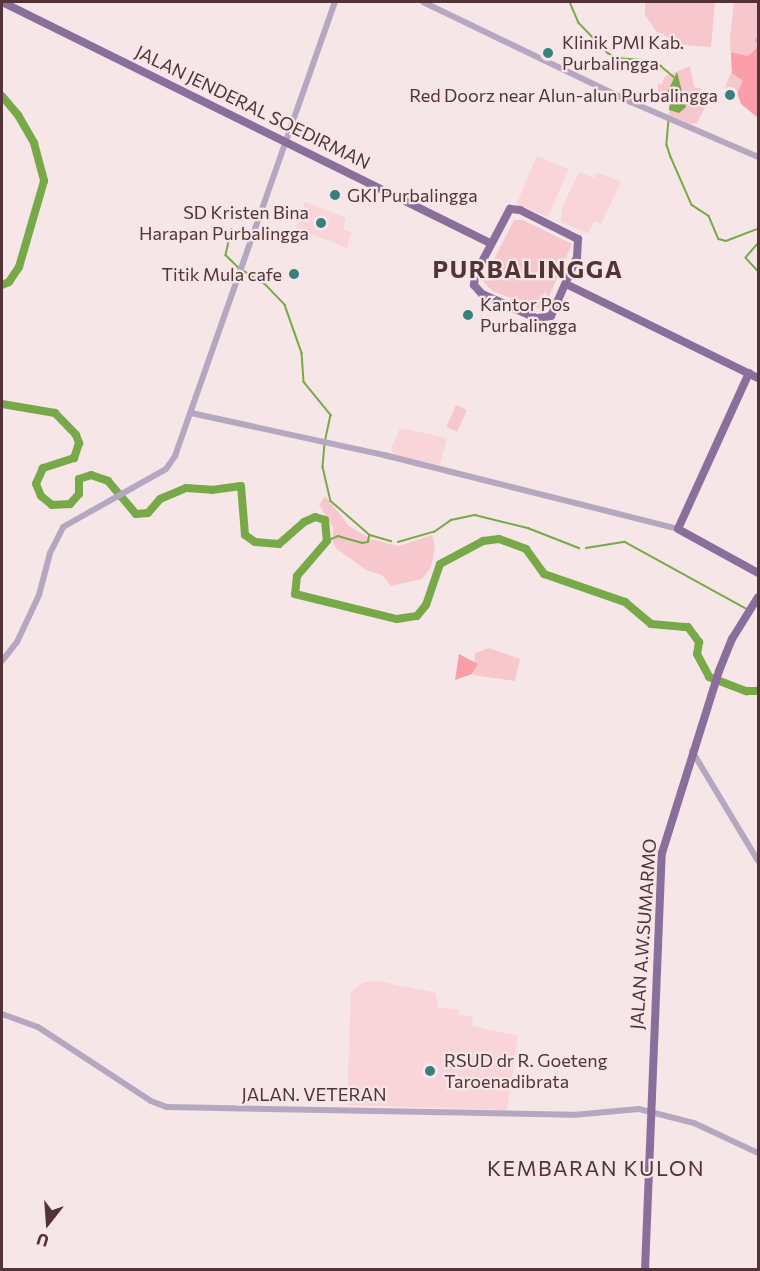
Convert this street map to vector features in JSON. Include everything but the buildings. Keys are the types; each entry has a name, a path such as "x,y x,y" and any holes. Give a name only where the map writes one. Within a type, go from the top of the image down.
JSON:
{"main road":[{"name":"JALAN JENDERAL SOEDIRMAN","path":"2,2 490,243"},
{"path":"514,209 567,231 578,239 580,249 567,281 553,313 543,318 482,294 474,280 502,217 514,209"},
{"path":"567,281 759,372"},
{"path":"567,281 759,378"},
{"path":"749,373 678,529 759,573"},
{"name":"JALAN A.W.SUMARMO","path":"645,1269 662,853 692,751 719,671 759,597"}],"street":[{"path":"2,661 17,642 39,595 55,541 65,524 95,511 126,488 171,464 192,413 335,2"},
{"path":"423,2 608,91 759,157"},
{"path":"192,413 326,443 678,529"},
{"path":"692,751 759,861"},
{"name":"JALAN. VETERAN","path":"2,1014 38,1027 152,1101 167,1107 573,1115 623,1109 650,1112 694,1124 759,1153"}],"shaded area":[{"path":"645,2 715,2 711,47 683,45 656,31 645,15"},
{"path":"734,2 758,2 758,111 725,87 732,71 730,38"},
{"path":"758,46 758,118 741,104 737,93 743,81 732,73 731,52 747,56"},
{"path":"690,66 694,87 700,88 704,109 697,123 691,124 669,115 670,97 658,93 658,83 662,85 664,77"},
{"path":"677,72 686,107 679,113 669,110 670,99 665,97"},
{"path":"537,156 568,169 548,217 517,204"},
{"path":"579,172 594,178 597,172 621,182 601,224 594,221 588,234 561,222 562,208"},
{"name":"SD Kristen Bina Harapan Purbalingga","path":"305,202 346,218 343,229 351,232 347,248 296,228"},
{"path":"514,220 523,220 572,244 543,310 492,291 483,281"},
{"path":"456,405 467,410 457,432 446,427"},
{"path":"400,428 447,438 440,465 394,455 391,449"},
{"path":"325,496 349,526 371,539 399,546 432,535 435,547 431,567 422,579 391,586 382,575 366,570 337,549 333,543 333,527 319,505"},
{"path":"489,648 520,659 515,681 474,675 475,653"},
{"path":"459,654 478,664 472,674 455,680"},
{"name":"RSUD dr R. Goeteng Taroenadibrata","path":"379,981 436,993 438,1008 458,1009 459,1015 473,1017 472,1026 518,1036 507,1110 347,1105 351,992 364,982"}],"waterway":[{"path":"570,2 579,23 608,53 616,58 643,60 661,66 674,77"},
{"path":"2,96 18,115 34,143 44,181 19,267 9,282 2,285"},
{"path":"669,120 667,145 671,157 692,205 709,216 719,239 726,241 758,229"},
{"path":"232,229 226,255 240,269"},
{"path":"758,244 746,258 758,271"},
{"path":"244,271 266,285 285,305 302,353 304,382 331,415 326,439"},
{"path":"2,404 55,413 76,435 79,443 74,458 43,468 36,484 41,496 52,505 70,504 79,494 79,479 91,475 108,481 136,514 148,513 160,499 186,488 212,490 241,486 245,535 255,542 279,544 304,522 315,517 325,520 327,541 297,576 295,594 397,619 417,616 426,605 440,564 483,541 499,539 526,549 544,574 625,602 651,624 688,627 699,642 697,654 709,677 746,691 758,691"},
{"path":"325,444 323,467 331,501 370,535 391,541"},
{"path":"398,542 434,532 451,520 475,515 528,528 579,548"},
{"path":"327,541 338,536 362,543 368,542 369,536"},
{"path":"586,548 625,542 747,609"}],"place":[{"name":"Klinik PMI Kab. Purbalingga","path":"548,53"},
{"name":"Red Doorz near Alun-alun Purbalingga","path":"730,95"},
{"name":"GKI Purbalingga","path":"335,195"},
{"name":"SD Kristen Bina Harapan Purbalingga","path":"321,223"},
{"name":"Titik Mula cafe","path":"294,274"},
{"name":"Kantor Pos Purbalingga","path":"468,315"},
{"name":"RSUD dr R. Goeteng Taroenadibrata","path":"430,1071"}],"district":[{"name":"PURBALINGGA","path":"528,269"},
{"name":"KEMBARAN KULON","path":"596,1168"}]}
